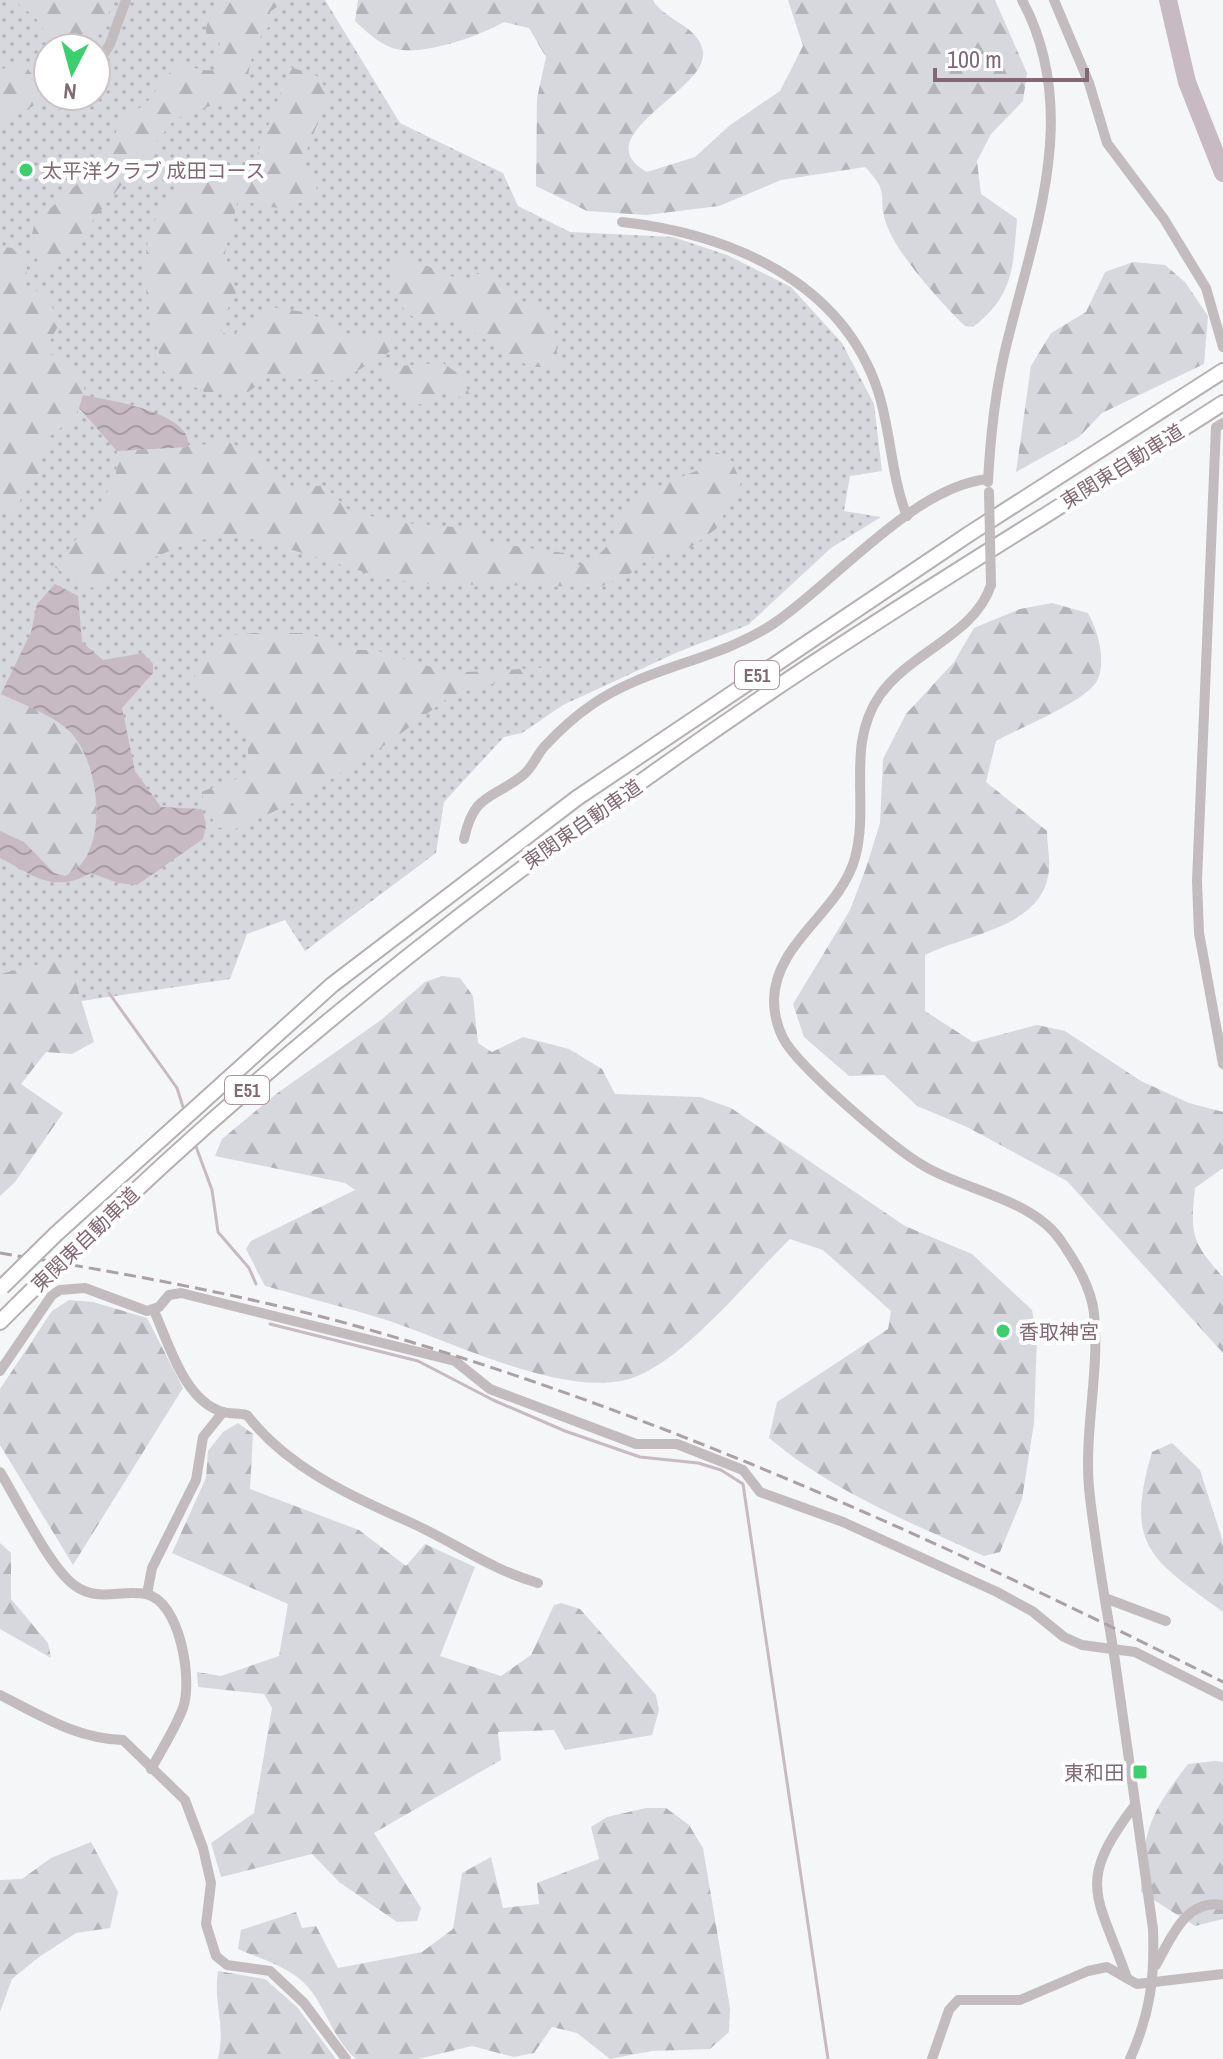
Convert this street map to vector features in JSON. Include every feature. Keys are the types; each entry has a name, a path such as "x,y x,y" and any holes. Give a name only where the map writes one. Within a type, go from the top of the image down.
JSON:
{"highway":[{"name":"東関東自動車道","path":"1,1288 56,1234 332,985 589,790 969,534 1223,371"},
{"name":"東関東自動車道","path":"0,1322 116,1207 248,1089 382,977 515,872 770,692 1223,403"}],"street":[{"path":"112,38 126,0"},
{"path":"1022,0 1042,53 1052,132 1047,189 1003,359 988,479 991,585 984,606 907,668 881,693 870,713 859,761 855,857 842,890 787,957 777,975 774,1014 783,1039 800,1061 892,1143 924,1166 1028,1211 1058,1236 1085,1280 1094,1313 1089,1484 1155,1967 1142,2034 1134,2057"},
{"path":"1054,0 1089,83 1107,143 1164,219 1206,288 1223,347"},
{"path":"622,222 668,227 717,242 753,256 812,293 862,354 887,424 907,516"},
{"path":"1223,423 1216,427 1197,881 1199,933 1223,1064"},
{"path":"464,839 473,809 482,798 520,778 545,746 590,705 636,682 751,638 777,621 907,516 953,488 988,479"},
{"path":"0,1371 52,1295 60,1290 85,1288 154,1311 191,1388 223,1412 247,1415 259,1430 305,1467 363,1503 404,1519 469,1556 538,1583"},
{"path":"154,1311 169,1295 181,1293 455,1361 490,1389 636,1444 677,1444 743,1470 760,1492 843,1522 997,1592 1073,1641 1135,1652 1223,1696"},
{"path":"147,1594 152,1568 196,1480 203,1437 223,1412"},
{"path":"0,1472 51,1557 76,1587 109,1597 147,1594 164,1606 172,1617 186,1673 183,1708 151,1769"},
{"path":"1105,1598 1166,1621"},
{"path":"0,1695 94,1740 123,1740 185,1800 203,1848 211,1883 206,1924 216,1956 227,1965 270,1971 304,2003 346,2059"},
{"path":"1127,1978 1094,1890 1097,1866 1111,1838 1135,1805"},
{"path":"1155,1967 1187,1914 1209,1904 1223,1905"},
{"path":"932,2059 949,2010 958,2000 1020,2000 1088,1971 1107,1967 1137,1984 1223,1974"}],"green space":[{"name":"太平洋クラブ 成田コース","path":"0,0 325,0 400,123 503,173 518,206 570,232 673,237 727,255 791,287 842,343 874,404 882,471 850,476 844,511 881,517 831,548 748,625 678,652 563,705 522,733 504,737 444,802 436,853 305,951 285,920 247,934 230,979 0,1013"},
{"path":"13,0 113,0 101,32 45,32 35,17"},
{"path":"230,0 286,0 270,12 271,24 255,44 241,105 215,104 175,119 51,272 43,274 30,242 35,222 105,159 101,152 109,145 126,114 144,106 175,66 216,70 220,41 208,39 206,27"},
{"path":"358,0 653,0 695,36 703,52 699,67 687,82 638,128 629,144 631,158 647,172 695,157 730,125 780,91 803,46 788,0 995,0 1027,73 1023,101 991,134 977,161 981,194 1017,219 1012,266 1004,292 997,304 973,327 965,326 932,291 899,248 886,223 881,189 865,167 781,180 719,206 646,215 587,211 536,186 537,98 546,57 529,28 504,22 482,33 427,49 395,49 382,43 355,21"},
{"path":"11,64 26,66 32,75 32,107 0,122 0,71"},
{"path":"290,67 317,76 330,93 300,167 316,179 317,194 295,205 278,208 238,199 225,253 236,292 218,329 230,337 271,307 310,313 356,338 387,333 393,341 391,351 340,381 269,377 248,392 205,392 164,372 147,296 145,276 149,237 165,204 212,164 251,171"},
{"path":"0,236 3,247 12,248 27,263 26,287 48,300 55,311 59,324 46,349 51,355 64,356 85,386 76,416 48,438 48,449 39,461 42,468 36,477 25,482 16,508 0,514"},
{"path":"398,254 468,283 477,273 489,273 509,294 552,316 559,367 530,367 454,320 437,322 413,317 405,310 396,291 391,262"},
{"path":"1133,262 1165,265 1185,282 1208,316 1204,364 1102,413 1079,437 1016,472 1031,366 1051,333 1086,312 1105,272"},
{"path":"443,363 460,375 474,403 441,394 423,404 411,405 382,367"},
{"path":"226,441 253,456 270,474 290,486 323,485 349,510 394,522 477,529 480,541 564,553 574,567 600,554 616,531 621,512 642,493 708,466 716,452 731,460 741,483 716,529 691,547 649,558 631,573 600,587 431,584 387,579 260,540 218,536 186,544 117,573 103,590 78,584 55,567 90,521 116,477 117,451 188,447"},
{"path":"1052,603 1088,613 1100,645 1098,679 1068,705 996,741 986,782 1047,831 1049,869 1044,889 1034,904 1019,917 925,955 925,1011 973,1042 1037,1025 1065,1031 1141,1081 1189,1103 1223,1112 1223,1168 1195,1188 1193,1228 1199,1246 1223,1277 1223,1353 1067,1181 967,1127 917,1106 884,1075 849,1076 804,1037 793,1004 850,910 880,823 883,759 906,714 954,662 974,628 1020,609"},
{"path":"253,633 309,633 346,650 375,650 451,673 554,667 452,695 388,743 297,801 233,830 216,827 201,792 250,774 245,733 234,716 193,686 196,670 219,637"},
{"path":"1,694 44,714 67,729 79,743 88,762 94,783 95,829 90,849 80,865 65,876 54,873 24,842 0,831"},
{"path":"68,957 94,1042 72,1054 46,1052 21,1084 63,1113 15,1182 0,1196 0,974"},
{"path":"442,976 460,978 473,996 478,1043 492,1052 523,1037 569,1049 602,1069 615,1094 700,1097 731,1108 905,1226 972,1254 1032,1310 1037,1336 1034,1423 1022,1499 1000,1552 984,1556 872,1504 819,1474 769,1438 777,1402 888,1329 891,1311 823,1250 790,1239 717,1316 675,1353 635,1377 608,1383 544,1375 383,1319 265,1286 246,1249 251,1241 355,1190 345,1183 215,1156 222,1139 276,1094 381,1020 425,982"},
{"path":"69,1300 93,1302 147,1318 183,1388 73,1565 0,1445 0,1389 52,1311"},
{"path":"238,1423 253,1434 250,1489 359,1530 406,1566 425,1544 475,1567 440,1656 501,1676 531,1655 554,1605 561,1603 580,1609 656,1695 659,1710 652,1735 565,1750 554,1730 498,1732 501,1760 374,1833 421,1908 417,1921 397,1922 339,1882 312,1854 221,1877 211,1843 254,1813 272,1708 264,1694 198,1687 197,1672 221,1676 279,1656 288,1604 172,1553 206,1478 208,1451 223,1432"},
{"path":"1172,1443 1200,1470 1223,1542 1223,1612 1162,1563 1150,1548 1143,1530 1141,1510 1144,1484 1152,1452"},
{"path":"0,1543 11,1553 11,1599 48,1643 51,1658 0,1629"},
{"path":"1223,1762 1223,1919 1195,1926 1141,1892 1144,1853 1157,1810 1188,1764"},
{"path":"646,1808 666,1808 689,1825 703,1848 730,2008 729,2032 710,2049 652,2051 610,2059 577,2033 552,2027 534,2053 514,2057 472,2046 418,2059 356,2059 305,1984 278,1966 238,1949 241,1930 296,1912 302,1928 316,1926 338,1968 422,1952 453,1929 462,1873 491,1857 503,1908 539,1904 537,1883 599,1859 591,1827 607,1817"},
{"path":"91,1842 118,1892 110,1928 76,1933 39,1957 12,1979 0,2012 0,1880 22,1879 51,1858"},
{"path":"218,1971 265,1979 297,2007 336,2059 218,2059 221,2035"}],"water":[{"path":"83,395 128,404 164,416 186,435 188,447 117,451 79,408"},
{"path":"55,584 78,596 82,642 103,660 143,653 153,664 153,673 122,708 135,771 161,807 202,809 206,824 203,839 137,885 118,883 91,873 66,882 44,880 0,858 0,831 24,842 54,873 65,876 80,865 90,849 95,829 94,783 79,743 67,729 52,719 1,694 31,632 37,604"}],"waterway":[{"path":"1168,0 1187,82 1223,173"},
{"path":"109,993 177,1088 184,1110"},
{"path":"195,1144 212,1190 218,1232 249,1268 256,1284"},
{"path":"270,1324 418,1361 493,1400 565,1431 640,1457 698,1463 721,1470 743,1484 828,2059"}],"railway":[{"path":"0,1253 145,1278 337,1321 493,1368 600,1405 811,1489 916,1535 1223,1682"}],"place":[{"name":"太平洋クラブ 成田コース","path":"26,170"},
{"name":"香取神宮","path":"1003,1331"},
{"name":"東和田","path":"1140,1772"}]}
